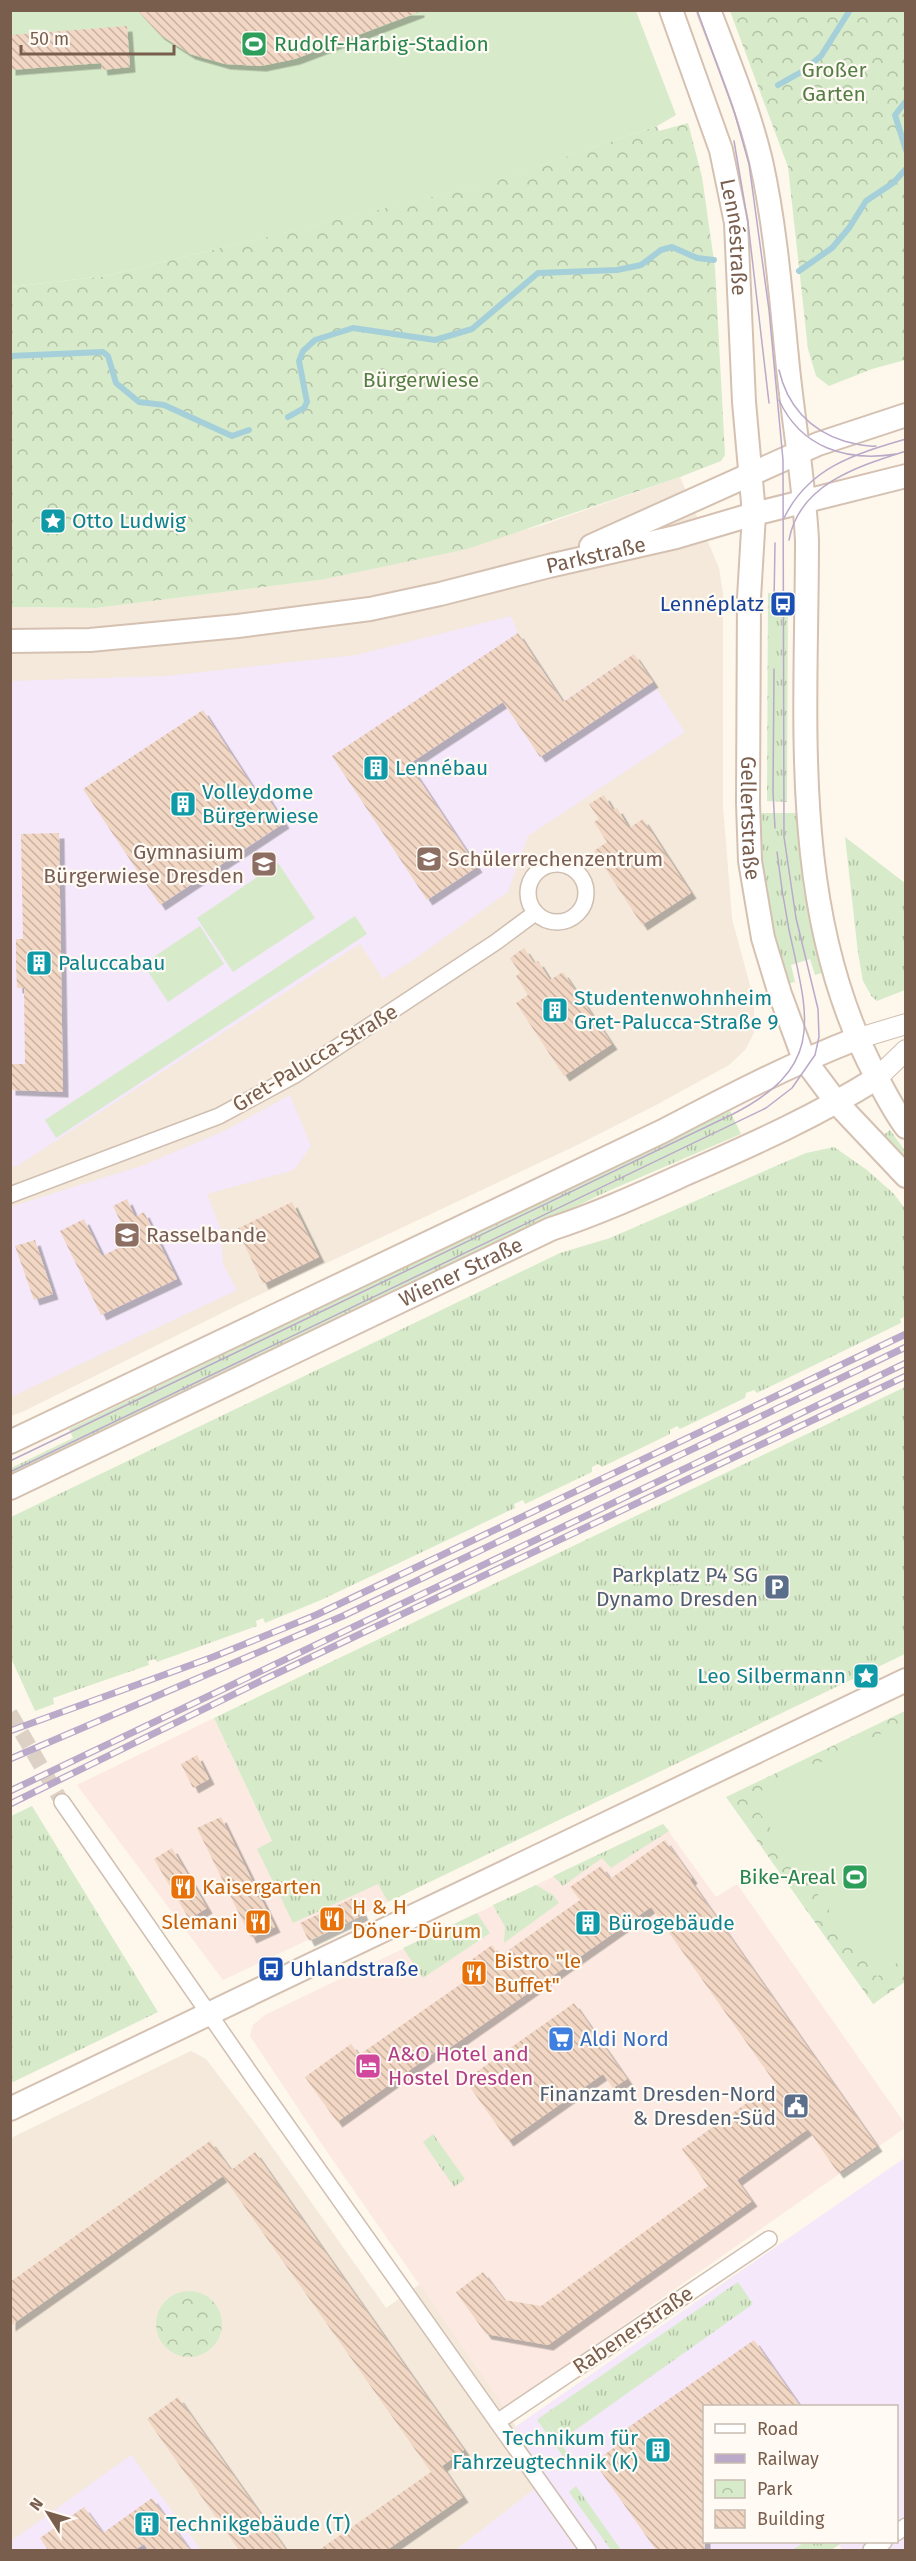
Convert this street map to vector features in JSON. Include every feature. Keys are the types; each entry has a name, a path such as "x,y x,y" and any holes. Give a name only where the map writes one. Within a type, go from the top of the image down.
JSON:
{"main road":[{"name":"Lennéstraße","path":"671,10 721,150 736,224 744,402 751,474"},
{"name":"Lennéstraße","path":"710,10 761,160 770,213 798,454"},
{"path":"906,415 835,438 751,474 754,514 906,476"},
{"path":"798,454 806,502 807,804 816,892 836,977 856,1040 906,1127"},
{"name":"Parkstraße","path":"549,566 751,474"},
{"name":"Parkstraße","path":"549,566 676,537 754,514"},
{"name":"Gellertstraße","path":"754,514 749,598 748,803 750,861 763,938 780,994 804,1059 837,1103 906,1176"},
{"path":"10,640 90,640 238,626 358,610 440,594 549,566"},
{"name":"Wiener Straße","path":"10,1442 663,1131 804,1059 856,1040"},
{"name":"Wiener Straße","path":"10,1488 540,1234 604,1210 778,1133 837,1103 877,1078"},
{"path":"10,2109 906,1680"}],"street":[{"name":"Gret-Palucca-Straße","path":"10,1195 219,1116 285,1080 443,978 535,913"},
{"name":"Wiener Straße","path":"856,1040 906,1024"},
{"name":"Wiener Straße","path":"877,1078 906,1050"},
{"path":"62,1802 588,2550"},
{"name":"Rabenerstraße","path":"497,2422 769,2239"}],"shaded area":[{"path":"680,477 719,568 723,594 723,806 732,919 754,1000 754,1033 745,1050 729,1065 575,1146 244,1302 11,1416 11,607 96,608 320,580 540,526"},
{"name":"Gymnasium Bürgerwiese Dresden","path":"511,616 518,633 563,701 634,654 685,732 528,836 508,892 416,958 383,979 360,944 17,1166 11,1167 10,681 166,676 356,655"},
{"name":"Rasselbande","path":"290,1095 311,1146 294,1170 207,1194 221,1230 223,1264 237,1290 11,1397 10,1207 144,1165 224,1131"},
{"path":"214,1718 272,1842 257,1850 379,1883 388,1902 223,1980 77,1785"},
{"path":"663,1824 716,1897 737,1884 905,2124 905,2128 505,2408 321,2143 250,2036 253,2025 265,2015"},
{"path":"191,2051 206,2059 258,2127 386,2308 420,2284 505,2408 546,2480 456,2550 201,2550 131,2456 11,2542 11,2138"},
{"path":"903,2159 906,2163 905,2550 843,2550 839,2545 831,2550 456,2550 546,2480 515,2427"},
{"path":"131,2455 201,2550 11,2550 10,2542"}],"green space":[{"path":"10,11 636,11 676,115 657,126 485,184 105,276 11,287"},
{"name":"Großer Garten","path":"730,11 905,11 905,360 872,369 829,386 816,376 808,349 788,167"},
{"name":"Bürgerwiese","path":"688,123 702,177 715,268 725,455 721,461 467,549 320,580 96,608 11,607 11,287 105,276 484,184 657,126 659,131"},
{"path":"768,593 788,593 787,802 767,801"},
{"path":"757,813 797,813 803,887 822,973 815,975 810,959 791,965 795,982 786,984 768,899"},
{"path":"845,837 905,883 905,990 877,1001 872,997 863,981"},
{"path":"278,863 315,918 233,972 197,918"},
{"path":"355,916 367,934 56,1138 45,1120"},
{"path":"200,926 224,964 168,1002 143,964"},
{"path":"730,1111 741,1134 606,1192 11,1478 11,1468 73,1438 69,1429"},
{"path":"890,1130 905,1151 905,1161 882,1136"},
{"path":"834,1147 867,1170 894,1194 905,1209 906,1316 900,1319 901,1323 757,1393 754,1390 746,1393 745,1398 680,1429 677,1426 670,1430 670,1434 602,1467 598,1464 592,1467 592,1472 525,1504 523,1500 514,1504 515,1508 321,1600 265,1623 263,1618 256,1621 257,1626 157,1662 155,1659 148,1661 149,1665 53,1698 54,1704 35,1711 11,1658 11,1517 560,1253 610,1238 806,1153"},
{"path":"905,1387 905,1654 388,1902 378,1884 293,1923 257,1849 272,1841 214,1718"},
{"name":"Bike-Areal","path":"905,1711 905,1982 873,2004 726,1797"},
{"name":"Bike-Areal","path":"905,1722 905,1957 877,1977 748,1797"},
{"path":"32,1806 158,2012 11,2083 11,1816"},
{"path":"663,1824 669,1831 611,1868 602,1858 563,1886 553,1876"},
{"path":"536,1885 553,1895 559,1903 504,1943 505,1927 493,1905"},
{"path":"477,1913 490,1933 423,1978 403,1948"},
{"path":"433,2134 465,2179 454,2187 423,2142"},
{"path":"738,2282 753,2304 560,2441 542,2416"},
{"path":"189,2291 202,2293 217,2306 222,2324 220,2337 207,2352 189,2357 176,2355 161,2342 156,2324 158,2311 171,2296"},
{"path":"542,2416 572,2460 568,2463 537,2420"},
{"path":"576,2486 621,2550 611,2550 569,2492"},
{"path":"803,2543 842,2543 831,2550 792,2550"}],"building":[{"name":"Rudolf-Harbig-Stadion","path":"137,10 419,10 419,12 295,59 261,66 225,64 190,54 159,34"},
{"path":"127,26 130,67 102,70 101,63 10,70 10,35"},
{"name":"Lennébau","path":"518,633 563,702 634,654 653,682 540,757 503,702 409,764 477,867 427,900 332,756"},
{"name":"Volleydome Bürgerwiese","path":"203,710 256,792 262,788 284,823 160,905 83,789"},
{"path":"604,795 613,810 617,808 629,828 643,819 691,893 642,925 594,851 607,842 594,822 599,819 589,804"},
{"name":"Paluccabau","path":"59,833 63,1092 10,1090 10,1064 25,1064 24,988 17,988 16,964 16,939 23,939 21,834"},
{"name":"Studentenwohnheim Gret-Palucca-Straße 9","path":"524,948 534,963 538,961 550,980 563,972 612,1044 564,1076 516,1003 528,995 516,976 520,973 510,958"},
{"name":"Rasselbande","path":"127,1199 135,1217 144,1212 177,1279 101,1315 60,1231 84,1219 102,1256 130,1242 113,1206"},
{"path":"292,1202 319,1257 263,1284 237,1229"},
{"path":"35,1240 53,1294 34,1300 15,1246"},
{"path":"197,1755 209,1779 193,1788 181,1764"},
{"path":"221,1817 275,1927 251,1938 197,1828"},
{"path":"665,1840 692,1878 690,1880 877,2146 838,2173 808,2129 737,2180 752,2201 548,2345 486,2334 456,2292 483,2272 504,2300 541,2306 708,2186 682,2149 775,2083 651,1907 448,2049 445,2045 337,2122 305,2077 351,2044 359,2055 468,1979 460,1968 492,1945 499,1957 580,1900 570,1887 601,1866 610,1879"},
{"path":"172,1848 207,1908 189,1919 154,1859"},
{"name":"H & H Döner-Dürum","path":"355,1897 363,1915 309,1941 300,1923"},
{"name":"Aldi Nord","path":"574,2003 627,2079 613,2088 603,2074 508,2141 465,2080"},
{"path":"210,2141 231,2170 255,2152 464,2450 442,2466 463,2497 387,2550 319,2550 431,2472 223,2176 10,2326 10,2282"},
{"name":"Technikum für Fahrzeugtechnik (K)","path":"754,2340 799,2405 703,2405 703,2543 705,2543 705,2550 656,2550 594,2462 615,2447 610,2440"},
{"path":"178,2397 286,2550 239,2550 147,2419"},
{"path":"152,2498 190,2550 148,2550 144,2544 135,2550 48,2550 40,2538 84,2507 103,2533"}],"waterway":[{"path":"778,85 803,71 821,56 850,10"},
{"path":"906,101 895,115 906,150"},
{"path":"799,271 832,248 849,228 866,201 893,183 906,169"},
{"path":"288,417 304,408 307,402 299,361 303,351 315,340 353,328 435,340 472,329 538,273 617,270 641,265 661,250 672,247 697,258 714,260"},
{"path":"10,356 103,352 108,356 116,383 139,402 164,405 232,436 249,430"}],"tunnel":[{"path":"10,1713 62,1802"}],"tram line":[{"path":"10,1472 766,1108 792,1088 815,1055 819,1037 818,1009 796,918 784,837 783,460 769,310 749,164 734,111 697,10"},
{"path":"734,141 748,223 769,403"},
{"path":"779,370 794,405 810,423 844,441 864,446 876,446"},
{"path":"779,400 788,416 800,430 827,448 860,456 896,454"},
{"path":"784,518 806,486 835,465 906,439"},
{"path":"789,540 795,521 818,491 851,471 906,451"},
{"path":"774,603 775,543"},
{"path":"774,669 775,828"},
{"path":"10,1461 733,1114 763,1096 784,1077 797,1058 803,1037 804,1014 801,989 787,920 777,852"}],"railway":[{"path":"10,1731 213,1657 316,1615 906,1334"},
{"path":"10,1759 343,1616 906,1347"},
{"path":"10,1791 906,1363"},
{"path":"10,1804 265,1679 906,1376"}],"place":[{"name":"Rudolf-Harbig-Stadion","path":"254,44"},
{"name":"Otto Ludwig","path":"53,521"},
{"name":"Lennéplatz","path":"783,604"},
{"name":"Lennébau","path":"376,768"},
{"name":"Volleydome Bürgerwiese","path":"183,804"},
{"name":"Schülerrechenzentrum","path":"429,859"},
{"name":"Gymnasium Bürgerwiese Dresden","path":"264,864"},
{"name":"Paluccabau","path":"39,963"},
{"name":"Studentenwohnheim Gret-Palucca-Straße 9","path":"555,1010"},
{"name":"Rasselbande","path":"127,1235"},
{"name":"Parkplatz P4 SG Dynamo Dresden","path":"777,1587"},
{"name":"Leo Silbermann","path":"866,1676"},
{"name":"Bike-Areal","path":"855,1877"},
{"name":"Kaisergarten","path":"183,1887"},
{"name":"H & H Döner-Dürum","path":"332,1919"},
{"name":"Slemani","path":"258,1922"},
{"name":"Bürogebäude","path":"588,1923"},
{"name":"Uhlandstraße","path":"271,1969"},
{"name":"Bistro \"le Buffet\"","path":"474,1973"},
{"name":"Aldi Nord","path":"561,2039"},
{"name":"A&O Hotel and Hostel Dresden","path":"368,2066"},
{"name":"Finanzamt Dresden-Nord & Dresden-Süd","path":"796,2106"},
{"name":"Technikum für Fahrzeugtechnik (K)","path":"658,2450"},
{"name":"Technikgebäude (T)","path":"147,2524"}]}
